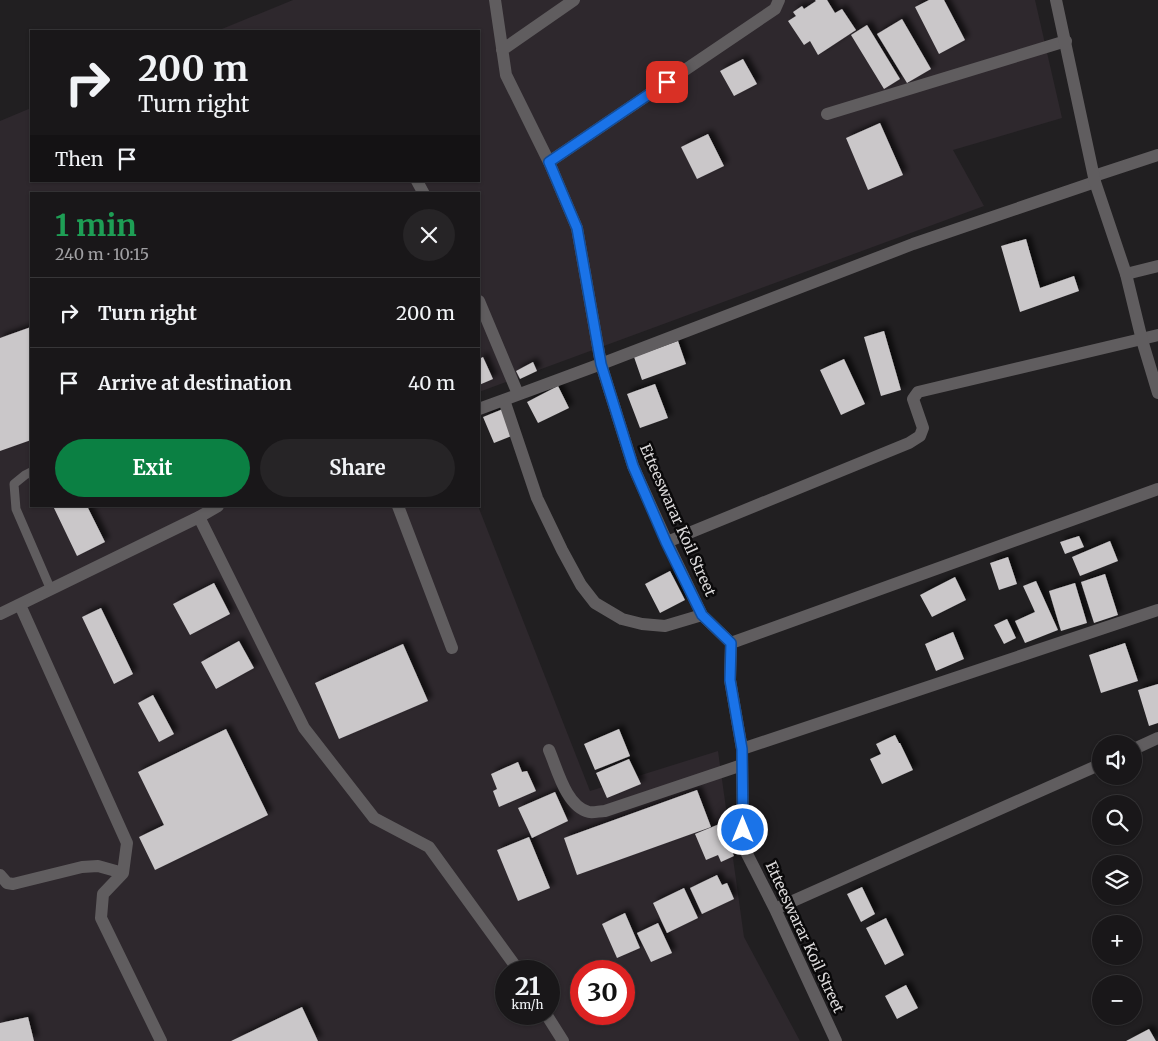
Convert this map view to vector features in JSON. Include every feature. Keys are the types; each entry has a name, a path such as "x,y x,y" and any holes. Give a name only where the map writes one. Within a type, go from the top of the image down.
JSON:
{"street":[{"name":"Etteeswarar Koil Street","path":"495,0 506,76 549,162 577,228 601,364 633,466 666,542 702,615 731,643 730,680 742,749 743,846 775,909 836,1041"},
{"path":"502,50 574,0"},
{"path":"549,162 775,9 779,0"},
{"path":"1056,0 1095,179 1126,274 1142,340 1158,393"},
{"path":"827,114 1066,41"},
{"path":"480,409 913,244 1158,155"},
{"path":"1126,274 1158,266"},
{"path":"480,304 518,394"},
{"path":"666,542 909,443 920,436 922,428 913,399 918,392 1158,335"},
{"path":"504,400 538,498 581,585 595,602 622,619 642,624 664,626 702,615"},
{"path":"731,643 1158,489"},
{"path":"0,614 216,507"},
{"path":"398,507 452,648"},
{"path":"199,517 304,728 374,818 430,847 511,960"},
{"path":"20,605 127,843 123,873 104,894 101,918 161,1041"},
{"path":"742,749 1158,610"},
{"path":"1142,745 1158,738"},
{"path":"549,750 566,792 576,805 589,812 605,811 742,765"},
{"path":"775,909 1092,768"},
{"path":"0,875 7,882 13,884 82,867 98,866 123,873"},
{"path":"553,1025 563,1041"}],"lane":[{"path":"30,472 14,484 16,509 51,590"}],"shaded area":[{"path":"293,0 1035,0 1062,118 953,150 984,206 480,392 480,192 30,192 30,507 478,507 590,791 718,751 744,937 800,1041 0,1041 0,121 30,108 30,182 480,182 480,30 219,30"}],"building":[{"path":"815,0 827,0 835,13 842,9 856,30 818,55 810,41 804,45 788,21 796,16 793,12 802,6 804,9"},
{"path":"929,0 944,0 965,40 939,54 915,7"},
{"path":"902,19 931,69 907,83 877,34"},
{"path":"867,25 900,79 884,89 851,35"},
{"path":"743,59 757,84 734,96 720,71"},
{"path":"880,123 903,175 868,190 846,138"},
{"path":"708,134 724,166 697,179 681,147"},
{"path":"1026,239 1040,288 1074,276 1079,291 1020,312 1001,246"},
{"path":"30,327 30,440 0,451 0,338"},
{"path":"884,331 901,390 881,396 864,337"},
{"path":"678,341 686,364 642,380 634,357"},
{"path":"483,357 493,379 480,385 480,358"},
{"path":"844,359 865,404 841,415 820,370"},
{"path":"533,362 537,371 520,379 516,371"},
{"path":"655,384 668,418 640,428 627,394"},
{"path":"558,386 569,408 538,423 527,402"},
{"path":"503,409 514,435 494,443 483,417"},
{"path":"53,507 88,507 105,542 77,556"},
{"path":"1079,536 1084,547 1065,554 1060,542"},
{"path":"1110,541 1118,561 1080,576 1072,557"},
{"path":"1008,557 1017,584 999,590 990,563"},
{"path":"670,571 685,600 660,613 645,584"},
{"path":"1105,574 1118,615 1094,623 1081,582"},
{"path":"955,577 966,600 932,617 920,595"},
{"path":"1036,581 1058,630 1025,643 1015,621 1035,612 1023,586"},
{"path":"214,583 230,614 190,635 173,604"},
{"path":"1075,583 1087,623 1061,631 1049,591"},
{"path":"101,608 133,674 114,684 82,617"},
{"path":"1007,619 1016,638 1004,644 994,625"},
{"path":"953,632 964,659 936,671 925,644"},
{"path":"239,641 254,668 216,689 201,662"},
{"path":"1125,643 1138,681 1101,693 1089,655"},
{"path":"403,644 428,701 339,739 315,683"},
{"path":"1158,684 1158,723 1149,726 1138,690"},
{"path":"153,695 174,734 159,742 138,703"},
{"path":"226,729 268,815 155,870 139,837 164,825 138,772"},
{"path":"619,729 630,756 595,770 584,744"},
{"path":"895,735 913,770 882,784 870,759 881,754 876,744"},
{"path":"629,759 641,784 607,798 596,773"},
{"path":"518,762 522,772 527,771 536,791 499,807 493,791 497,789 491,774"},
{"path":"697,790 711,827 577,875 564,838"},
{"path":"555,792 568,821 532,838 518,808"},
{"path":"722,823 734,856 721,862 718,855 706,860 695,834"},
{"path":"529,837 550,888 518,901 497,850"},
{"path":"717,875 722,885 727,883 734,899 702,914 690,888"},
{"path":"862,887 875,914 861,922 847,894"},
{"path":"684,888 698,918 667,933 653,903"},
{"path":"625,913 640,948 617,958 602,924"},
{"path":"886,918 904,955 885,965 866,928"},
{"path":"658,923 672,953 651,962 637,933"},
{"path":"906,985 918,1008 897,1019 885,996"},
{"path":"302,1007 318,1041 231,1041"},
{"path":"28,1017 34,1041 0,1041 0,1023"},
{"path":"1149,1029 1156,1041 1126,1041"}],"route":[{"path":"667,82 549,162 577,228 601,364 633,466 666,542 702,615 731,643 730,680 742,749 743,830"}]}
